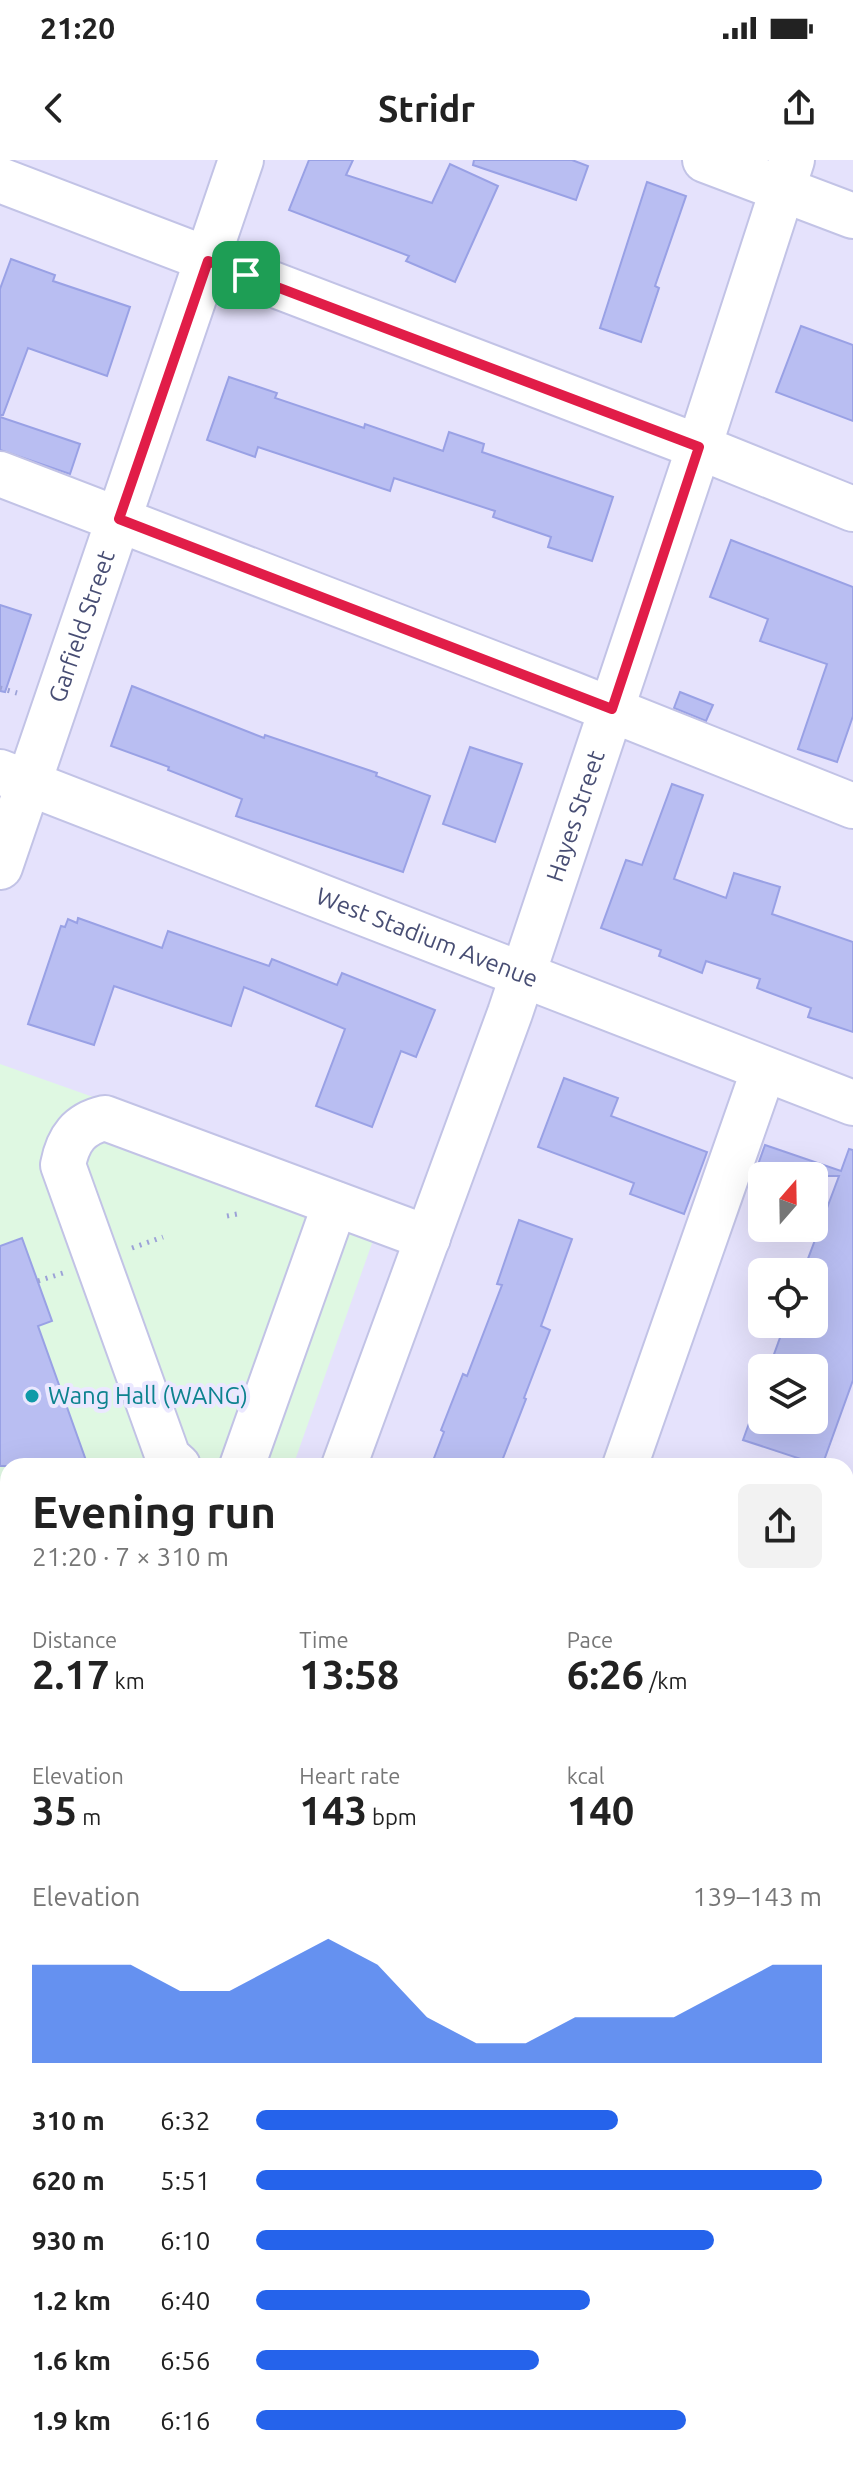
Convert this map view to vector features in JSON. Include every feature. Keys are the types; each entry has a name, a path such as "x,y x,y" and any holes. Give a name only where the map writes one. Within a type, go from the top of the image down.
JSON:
{"street":[{"name":"Garfield Street","path":"0,867 15,778 119,519 241,160"},
{"path":"705,160 788,174 853,216"},
{"name":"Hayes Street","path":"347,1458 523,976 788,174"},
{"path":"0,180 699,447 853,509"},
{"path":"0,474 612,709 853,806"},
{"name":"West Stadium Avenue","path":"15,778 853,1103"},
{"path":"628,1458 764,1069"},
{"path":"169,1458 63,1165 72,1136 89,1122 105,1118 428,1238"},
{"path":"245,1458 335,1204"}],"path":[{"path":"0,688 17,693"},
{"path":"125,1250 163,1237"}],"shaded area":[{"path":"0,1064 387,1201 296,1458 0,1458"}],"building":[{"path":"309,160 353,160 346,175 432,203 450,164 498,186 455,282 406,261 409,256 289,210"},
{"path":"474,160 572,160 588,166 576,200 473,165"},
{"path":"647,182 686,196 655,286 659,288 641,342 600,328"},
{"path":"11,259 55,275 53,281 130,307 107,376 28,348 3,415 0,415 0,289"},
{"path":"801,326 853,345 853,421 776,392"},
{"path":"229,377 277,393 275,398 443,451 449,432 484,444 482,452 613,497 592,561 548,547 551,537 493,517 495,511 394,478 390,491 258,447 255,457 207,440"},
{"path":"0,417 80,444 70,474 0,450"},
{"path":"731,540 853,587 853,716 837,762 798,749 827,664 760,641 768,619 710,597"},
{"path":"0,605 31,615 5,692 0,691"},
{"path":"132,686 264,738 265,735 377,773 376,776 430,796 403,872 236,816 242,799 111,746"},
{"path":"680,692 713,705 706,721 674,708"},
{"path":"470,747 522,764 495,842 443,824"},
{"path":"672,784 703,795 674,879 726,898 734,873 780,887 772,914 853,942 853,1032 808,1017 811,1008 757,988 760,979 706,961 702,973 659,956 661,950 601,928 626,860 642,865"},
{"path":"78,918 162,948 168,931 269,966 272,959 337,985 342,973 435,1010 416,1057 401,1051 372,1127 316,1106 345,1029 244,987 231,1026 114,986 94,1045 28,1024 61,926 65,927 68,919 77,923"},
{"path":"564,1078 618,1098 611,1116 707,1152 684,1214 630,1194 634,1183 538,1147"},
{"path":"765,1145 815,1162 759,1162"},
{"path":"849,1149 853,1150 853,1380 825,1458 798,1458 743,1440 748,1426 748,1434 828,1434 828,1354 774,1354 780,1338 828,1338 828,1258 808,1258 814,1242 828,1242 828,1205 839,1176 828,1176 828,1167 841,1171"},
{"path":"519,1220 572,1239 541,1326 550,1330 503,1458 434,1458 444,1432 441,1430 463,1374 467,1376 502,1285 497,1284"},
{"name":"Wang Hall (WANG)","path":"22,1238 52,1321 38,1326 85,1458 0,1458 0,1246"}],"place":[{"name":"Wang Hall (WANG)","path":"32,1396"}],"route":[{"path":"208,261 246,275 699,447 612,709 119,519 208,261"}]}
